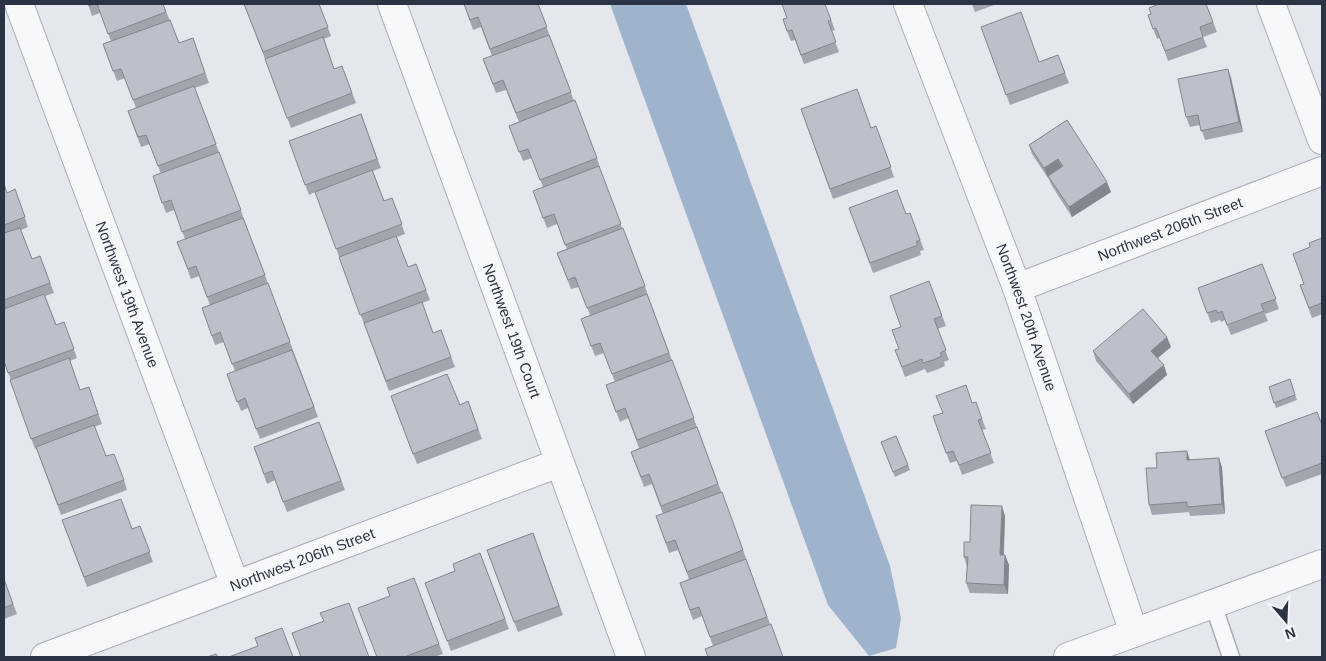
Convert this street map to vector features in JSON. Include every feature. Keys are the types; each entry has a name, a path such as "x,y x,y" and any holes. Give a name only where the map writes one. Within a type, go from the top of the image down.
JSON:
{"street":[{"name":"Northwest 19th Avenue","path":"19,4 235,585"},
{"name":"Northwest 19th Court","path":"392,4 631,657"},
{"name":"Northwest 20th Avenue","path":"908,4 1016,288 1134,633"},
{"path":"1271,4 1322,140"},
{"name":"Northwest 206th Street","path":"1016,288 1322,171"},
{"name":"Northwest 206th Street","path":"45,657 559,462"},
{"path":"1068,657 1106,651 1134,633 1322,564"}],"lane":[{"path":"1213,604 1231,657"}],"water":[{"path":"610,4 686,4 890,566 901,618 896,648 869,656 828,605"}],"building":[{"path":"97,4 163,4 166,12 108,34"},
{"path":"244,4 319,4 328,27 263,52"},
{"path":"464,4 538,4 547,27 490,49 478,17 470,20"},
{"path":"782,4 825,4 831,20 828,21 836,42 801,55 792,30 787,31 783,19 787,18"},
{"path":"1159,4 1206,4 1213,22 1200,27 1203,37 1165,51 1156,28 1153,29 1148,15 1151,14 1149,8"},
{"path":"1021,12 1039,62 1058,55 1065,73 1006,95 981,27"},
{"path":"170,20 179,43 193,38 205,73 133,100 121,69 113,71 103,44"},
{"path":"549,35 571,92 516,113 503,80 493,84 483,59"},
{"path":"323,37 334,69 342,66 352,93 287,118 265,59"},
{"path":"1228,69 1239,122 1201,131 1198,115 1186,117 1178,79"},
{"path":"194,86 216,144 158,166 146,135 138,137 128,111"},
{"path":"857,89 871,128 876,126 891,167 830,189 801,109"},
{"path":"575,100 597,158 540,180 528,149 519,152 509,126"},
{"path":"361,114 377,159 305,185 289,141"},
{"path":"1067,120 1107,182 1069,207 1048,176 1063,166 1058,159 1044,168 1029,145"},
{"path":"219,152 241,210 182,232 171,200 162,203 153,176"},
{"path":"599,166 621,224 565,245 554,214 543,218 533,191"},
{"path":"372,170 384,201 392,198 402,224 336,249 315,192"},
{"path":"4,184 7,193 15,189 25,217 4,225"},
{"path":"897,190 906,214 910,213 920,240 916,242 918,245 870,263 849,208"},
{"path":"243,218 265,275 207,297 196,266 188,269 177,242"},
{"path":"20,228 32,259 40,256 50,283 4,300 4,233"},
{"path":"623,228 645,286 587,308 575,277 568,280 557,253"},
{"path":"396,236 408,267 416,264 426,290 360,315 339,257"},
{"path":"1322,238 1322,303 1309,308 1300,285 1304,284 1293,254 1310,247 1309,243"},
{"path":"1262,264 1276,299 1261,304 1264,311 1227,325 1222,311 1218,313 1216,310 1207,313 1198,288"},
{"path":"929,281 942,316 934,319 946,350 940,353 942,356 933,360 923,363 922,359 902,367 895,350 899,349 892,330 901,327 890,296"},
{"path":"268,283 290,342 232,364 220,332 212,336 202,308"},
{"path":"44,294 56,325 64,322 74,349 8,373 4,361 4,309"},
{"path":"647,294 669,353 612,374 600,343 591,346 581,319"},
{"path":"422,302 433,333 441,330 451,357 386,381 364,323"},
{"path":"1143,309 1167,337 1151,351 1164,365 1129,394 1093,351"},
{"path":"292,350 314,407 256,429 245,398 237,402 227,374"},
{"path":"69,358 80,390 89,387 98,414 31,439 10,380"},
{"path":"672,360 694,418 637,440 625,408 616,412 606,385"},
{"path":"447,374 460,405 468,401 478,429 413,454 391,396"},
{"path":"1290,379 1295,395 1274,403 1269,387"},
{"path":"966,385 972,403 976,402 982,419 978,420 991,453 959,465 953,451 946,453 933,416 943,413 936,396"},
{"path":"1317,412 1322,425 1322,463 1282,478 1265,431"},
{"path":"319,422 341,481 283,502 272,471 264,474 254,447"},
{"path":"94,425 106,456 114,454 124,480 58,505 36,447"},
{"path":"697,427 718,484 661,506 649,474 641,477 631,452"},
{"path":"896,436 908,465 893,472 881,442"},
{"path":"1187,451 1187,460 1219,458 1222,504 1187,507 1187,502 1149,505 1146,468 1157,468 1156,453"},
{"path":"722,492 743,550 687,572 675,540 666,543 656,516"},
{"path":"121,499 132,529 140,526 150,552 84,577 62,520"},
{"path":"971,505 1002,506 1000,555 1005,555 1004,585 966,583 968,557 964,557 964,542 970,542"},
{"path":"533,533 559,606 514,622 487,550"},
{"path":"480,553 505,619 447,641 425,583 455,571 453,564"},
{"path":"746,559 767,617 710,637 699,607 690,610 680,583"},
{"path":"414,578 439,644 404,657 377,657 358,608 390,596 387,588"},
{"path":"4,579 13,604 4,608"},
{"path":"349,603 369,657 301,657 292,633 324,621 320,613"},
{"path":"771,624 783,657 708,657 705,649"},
{"path":"282,628 293,657 229,657 258,646 255,638"},
{"path":"216,654 218,657 207,657"}]}
